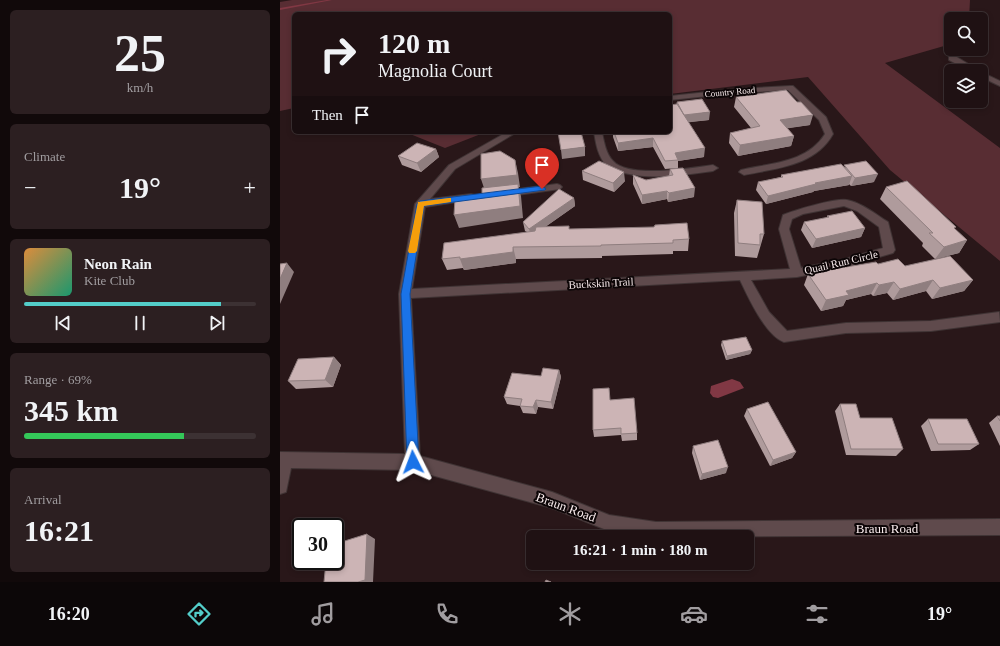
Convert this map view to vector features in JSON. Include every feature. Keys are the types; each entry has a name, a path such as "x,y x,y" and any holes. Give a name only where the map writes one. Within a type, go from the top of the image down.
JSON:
{"street":[{"path":"952,58 963,64"},
{"path":"988,78 1000,84"},
{"name":"Country Road","path":"672,98 736,91 790,88 823,119 829,134 823,144 811,154 790,162 744,172"},
{"path":"413,462 405,294 420,204 452,167 507,134"},
{"path":"599,134 604,154 610,164 621,169 656,176 713,168"},
{"path":"497,194 558,187"},
{"path":"420,204 481,196"},
{"name":"Quail Run Circle","path":"845,203 861,210 884,225 889,250 845,263 797,273 784,229 788,217 801,210 845,203"},
{"name":"Buckskin Trail","path":"405,294 797,273"},
{"path":"743,276 765,316 784,337 846,328 931,326 999,317"},
{"path":"280,486 282,460"},
{"name":"Braun Road","path":"282,460 413,462 552,500 609,523 656,530 1000,527"}],"shaded area":[{"path":"292,0 970,0 969,12 944,12 944,46 885,63 1000,148 1000,261 890,170 808,77 672,94 672,12 292,12 292,108 280,111 280,2"},
{"path":"410,134 481,134 445,148"},
{"path":"732,379 740,382 744,388 718,398 713,397 710,393 711,386"}],"building":[{"path":"786,90 797,102 801,102 813,115 780,120 794,136 740,145 730,133 760,126 736,97"},
{"path":"702,99 710,112 684,115 677,102"},
{"path":"677,104 705,148 675,153 678,160 665,161 653,138 618,143 615,134 672,134 672,105"},
{"path":"558,134 582,134 585,147 561,150"},
{"path":"417,143 436,149 417,163 398,156"},
{"path":"500,151 515,160 517,175 481,179 481,154"},
{"path":"599,161 624,172 613,183 582,171"},
{"path":"866,161 878,174 855,178 844,165"},
{"path":"841,164 852,176 815,183 816,184 768,196 758,182 783,177 781,175"},
{"path":"683,168 695,188 669,193 667,191 642,195 633,175 646,180 673,175 670,169"},
{"path":"907,181 956,227 954,228 967,240 944,247 929,233 933,233 886,187"},
{"path":"518,184 520,206 454,215 455,198 482,194 482,188"},
{"path":"559,189 574,198 529,229 523,222"},
{"path":"737,200 762,202 764,234 760,234 760,245 738,243"},
{"path":"852,211 865,228 816,239 804,222 829,217 827,216"},
{"path":"687,223 689,239 673,240 673,243 513,247 513,252 460,259 460,257 442,259 444,243 535,231 536,227 569,226 569,229 654,227 655,225"},
{"path":"950,256 973,280 940,288 933,280 900,289 894,282 879,285 877,283 846,291 849,295 826,300 808,274 845,265 846,267 876,262 878,264 898,259 905,266"},
{"path":"287,263 280,279 280,264"},
{"path":"746,337 752,350 727,356 722,341"},
{"path":"334,357 325,380 288,381 298,359"},
{"path":"543,368 559,370 551,402 536,400 533,407 520,406 522,399 504,397 512,373 541,376"},
{"path":"609,388 610,400 634,398 637,433 621,434 621,428 593,430 593,389"},
{"path":"768,402 796,452 773,460 747,409"},
{"path":"840,404 856,404 860,418 892,418 903,449 851,449"},
{"path":"928,419 967,419 979,444 938,444"},
{"path":"718,440 728,467 702,474 693,446"},
{"path":"367,534 365,580 358,582 324,582 325,570 344,570 344,541"}],"waterway":[{"path":"280,9 331,0"}],"slow traffic":[{"path":"412,251 420,204 449,200"}],"route":[{"path":"413,462 405,294 420,204 542,189"}]}
